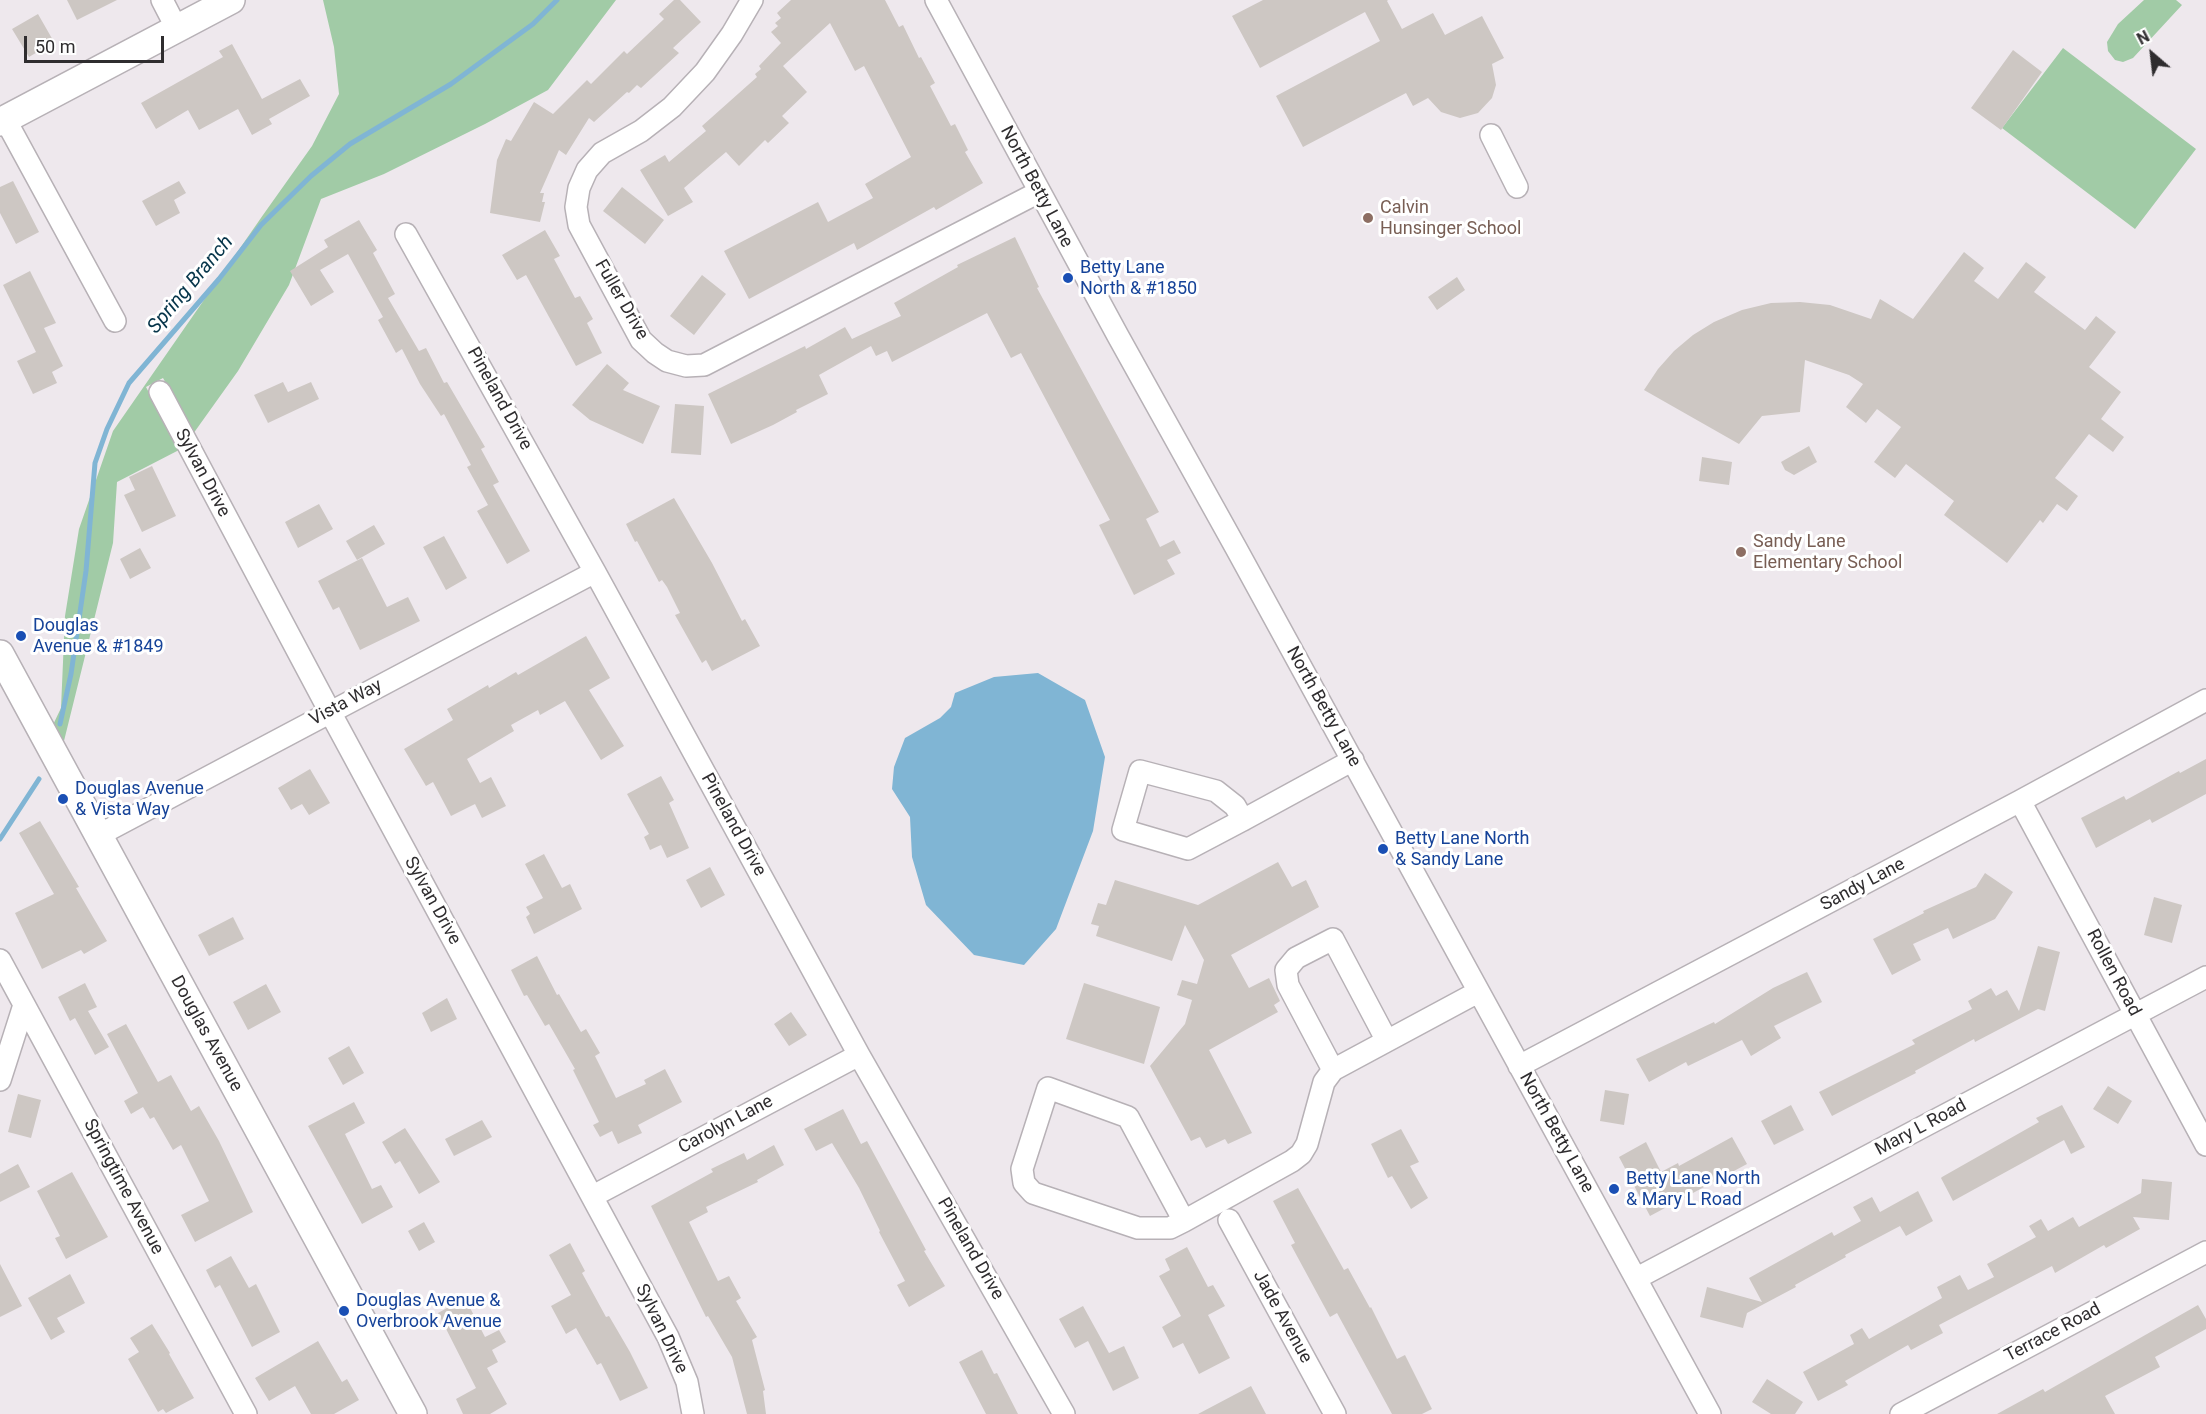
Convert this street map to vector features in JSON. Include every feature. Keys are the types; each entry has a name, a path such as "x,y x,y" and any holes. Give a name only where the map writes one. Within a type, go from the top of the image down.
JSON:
{"main road":[{"path":"2,120 231,0"},
{"name":"Douglas Avenue","path":"0,654 413,1414"}],"street":[{"path":"162,0 177,28"},
{"name":"Fuller Drive","path":"752,0 732,34 705,72 672,107 641,131 602,153 587,170 579,188 576,207 579,225 641,340 655,353 667,361 686,366 704,365 1039,192"},
{"name":"North Betty Lane","path":"936,0 1039,192 1353,760 1710,1414"},
{"path":"2,120 116,321"},
{"path":"1491,135 1517,187"},
{"name":"Pineland Drive","path":"406,234 595,572 858,1055 1064,1414"},
{"name":"Sylvan Drive","path":"160,392 668,1337 687,1382 693,1414"},
{"name":"Vista Way","path":"98,836 595,572"},
{"name":"Sandy Lane","path":"1519,1066 2206,700"},
{"path":"1243,820 1235,806 1216,791 1140,771 1123,830 1188,849 1243,820 1353,760"},
{"name":"Rollen Road","path":"2020,801 2206,1145"},
{"path":"1333,1070 1288,985 1286,970 1296,958 1333,939 1387,1041"},
{"name":"Springtime Avenue","path":"0,960 246,1414"},
{"name":"Mary L Road","path":"1637,1278 2206,976"},
{"path":"1184,1221 1128,1117 1048,1088 1022,1169 1024,1183 1033,1193 1138,1228 1170,1228 1184,1221 1292,1161 1301,1154 1307,1144 1324,1082 1333,1070 1478,992"},
{"path":"0,1080 24,1005"},
{"name":"Carolyn Lane","path":"593,1196 858,1055"},
{"name":"Jade Avenue","path":"1229,1220 1335,1414"},
{"name":"Terrace Road","path":"1901,1414 2206,1252"}],"green space":[{"path":"323,0 616,0 548,90 384,174 321,199 289,285 238,371 193,434 163,378 146,387 179,450 117,482 113,543 62,749 51,729 61,708 65,616 79,529 113,431 312,146 339,94 334,47"},
{"path":"2144,0 2176,0 2182,5 2133,58 2123,62 2115,60 2108,51 2107,42 2118,24"},
{"path":"2063,48 2196,149 2135,229 2002,128"}],"water":[{"path":"1038,673 1085,700 1105,757 1093,831 1056,929 1024,965 974,955 926,905 912,857 910,817 892,789 894,767 905,738 940,718 951,707 955,693 994,677"}],"building":[{"path":"67,0 117,0 77,20"},
{"path":"674,0 680,0 701,22 673,48 679,53 641,88 637,85 629,93 627,92 594,122 589,118 566,155 559,150 540,193 544,193 542,202 545,202 540,222 490,213 497,160 506,139 511,141 534,102 553,114 587,80 591,84 624,51 627,54 664,19 659,14"},
{"path":"791,0 885,0 899,27 903,25 919,58 921,57 935,83 930,86 951,126 955,124 968,150 965,152 983,183 936,210 934,207 857,250 854,243 749,299 724,251 818,202 828,222 873,198 865,184 911,157 864,66 855,71 830,23 783,66 807,92 782,116 789,123 768,143 765,140 739,166 726,152 684,188 693,202 668,216 640,170 665,155 669,162 706,131 702,126 757,77 755,74 761,69 759,66 781,43 771,32 778,26 775,23 781,18 777,13"},
{"path":"1263,0 1388,0 1402,29 1433,13 1445,35 1482,16 1504,58 1492,64 1496,85 1492,98 1478,113 1460,118 1441,112 1428,98 1413,106 1406,93 1303,147 1276,96 1380,41 1365,12 1260,68 1232,16"},
{"path":"38,14 54,42 29,57 12,29"},
{"path":"232,44 262,99 300,79 310,96 269,119 272,124 252,135 238,109 199,130 188,110 156,129 141,103 223,57 219,51"},
{"path":"2013,50 2042,72 2001,130 1971,108"},
{"path":"13,181 39,232 16,244 0,213 0,187"},
{"path":"179,181 186,193 174,200 180,213 156,226 142,201"},
{"path":"622,187 664,220 645,244 603,211"},
{"path":"359,220 377,250 373,253 395,294 388,298 419,351 426,348 444,383 447,382 485,447 481,449 499,482 493,485 530,551 507,564 477,511 488,505 467,467 471,465 444,414 441,416 420,384 402,349 396,353 378,320 383,317 348,254 320,270 334,292 311,306 290,271 328,247 324,240"},
{"path":"545,230 560,256 554,259 575,298 580,296 593,319 587,323 602,353 576,366 526,275 517,280 502,255"},
{"path":"1015,237 1039,287 1037,288 1159,512 1146,519 1160,547 1174,540 1181,553 1167,560 1175,574 1134,595 1099,525 1110,520 1021,353 1011,358 987,313 892,362 887,351 876,356 871,346 819,375 828,394 773,425 731,444 708,394 805,346 806,349 845,327 852,339 901,316 894,303 958,267 957,265"},
{"path":"1964,252 1984,268 1974,281 1998,299 2026,262 2046,277 2034,292 2085,330 2096,316 2116,332 2089,367 2121,392 2101,419 2124,437 2113,452 2089,434 2055,478 2078,496 2067,511 2057,504 2043,523 2040,520 2007,563 1944,515 1954,501 1906,464 1895,478 1874,462 1901,427 1877,409 1866,423 1846,407 1863,384 1849,375 1805,360 1800,412 1762,416 1739,444 1644,390 1674,351 1693,335 1714,322 1742,310 1771,303 1800,302 1830,305 1871,319 1880,299 1913,319"},
{"path":"30,271 56,323 44,328 63,366 52,372 57,383 33,394 17,361 36,352 3,285"},
{"path":"702,275 726,294 694,335 670,316"},
{"path":"1457,277 1465,290 1437,310 1428,297"},
{"path":"607,364 629,383 623,390 660,406 643,444 590,420 572,405"},
{"path":"283,382 288,392 311,382 319,399 268,423 254,395"},
{"path":"675,404 704,406 701,455 671,453"},
{"path":"1809,446 1817,462 1794,475 1785,470 1781,462"},
{"path":"1702,457 1732,462 1729,485 1699,481"},
{"path":"152,466 176,516 142,532 124,495 135,490 129,477"},
{"path":"674,498 712,563 742,621 745,619 760,646 712,671 706,660 702,663 675,615 680,613 667,587 662,580 659,582 626,524"},
{"path":"319,504 333,529 298,548 285,522"},
{"path":"374,525 385,544 357,560 346,541"},
{"path":"444,536 467,578 446,590 423,547"},
{"path":"140,548 151,568 130,579 120,559"},
{"path":"362,558 387,607 408,597 420,621 360,650 339,607 333,610 318,581"},
{"path":"586,636 610,678 589,690 624,746 601,760 565,701 540,715 538,710 511,725 514,731 467,759 480,783 491,777 506,806 482,818 475,804 451,816 433,782 426,786 404,749 453,720 447,709 488,685 489,688 516,672 518,675"},
{"path":"2206,759 2206,794 2152,823 2150,819 2096,848 2081,818 2124,796 2126,800"},
{"path":"310,769 330,803 309,815 302,804 291,810 278,788"},
{"path":"661,776 674,800 669,803 689,848 667,858 661,845 650,850 644,837 649,834 627,794"},
{"path":"40,821 79,887 76,888 107,941 84,954 81,950 42,969 15,913 54,894 19,833"},
{"path":"544,854 562,888 570,884 582,909 534,934 526,917 530,914 526,907 543,898 525,864"},
{"path":"1278,862 1292,887 1306,880 1319,907 1231,955 1249,988 1269,978 1280,1001 1274,1005 1278,1012 1209,1050 1252,1133 1228,1144 1225,1139 1206,1148 1200,1137 1191,1141 1150,1066 1185,1024 1192,1000 1177,995 1182,980 1197,984 1204,960 1185,925 1172,961 1096,936 1099,926 1091,924 1098,903 1106,905 1115,880 1198,905"},
{"path":"710,867 725,895 701,908 686,880"},
{"path":"1985,873 2013,892 1995,919 1953,939 1948,928 1913,944 1921,960 1892,975 1873,939 1924,913 1923,911 1976,887"},
{"path":"2154,897 2182,905 2172,943 2144,935"},
{"path":"233,917 244,939 209,956 198,935"},
{"path":"2038,946 2060,952 2045,1011 2038,1009 1975,1042 1974,1039 1915,1071 1916,1073 1832,1116 1819,1092 1915,1044 1912,1040 1972,1009 1968,1001 1991,988 1996,996 2007,990 2019,1011"},
{"path":"537,956 557,995 559,994 581,1032 586,1029 600,1053 595,1056 616,1098 646,1084 644,1080 665,1069 682,1102 638,1125 642,1133 618,1144 612,1131 600,1137 593,1125 599,1122 573,1070 575,1069 549,1024 545,1026 527,995 524,996 511,970"},
{"path":"1807,972 1822,1002 1774,1026 1781,1038 1751,1056 1742,1040 1688,1066 1686,1062 1649,1082 1636,1059 1714,1022 1715,1024 1773,988"},
{"path":"85,983 97,1007 88,1011 109,1047 95,1055 75,1018 70,1021 58,997"},
{"path":"1084,983 1160,1007 1144,1064 1066,1039"},
{"path":"266,984 281,1012 248,1030 233,1002"},
{"path":"447,998 457,1019 431,1032 422,1013"},
{"path":"791,1012 807,1035 789,1046 774,1024"},
{"path":"126,1024 158,1082 171,1075 191,1111 199,1106 219,1141 253,1212 195,1242 181,1215 209,1201 181,1145 173,1150 154,1117 150,1119 143,1107 131,1114 124,1101 138,1093 107,1034"},
{"path":"349,1046 364,1073 343,1085 328,1058"},
{"path":"2108,1086 2132,1101 2118,1124 2093,1109"},
{"path":"1605,1090 1629,1094 1624,1125 1600,1121"},
{"path":"18,1094 41,1100 31,1138 8,1132"},
{"path":"354,1102 365,1123 345,1134 372,1189 381,1185 393,1207 362,1224 308,1126"},
{"path":"1791,1105 1804,1130 1774,1145 1761,1121"},
{"path":"2062,1105 2085,1147 2071,1154 2064,1140 1953,1201 1942,1177 2039,1122 2036,1118"},
{"path":"843,1109 861,1144 867,1141 926,1250 924,1251 945,1286 909,1307 897,1285 905,1281 859,1188 832,1143 816,1151 804,1129"},
{"path":"482,1120 492,1137 454,1156 445,1139"},
{"path":"405,1128 440,1182 419,1194 400,1161 395,1164 382,1142"},
{"path":"1401,1129 1419,1162 1410,1166 1428,1198 1411,1209 1392,1176 1388,1178 1371,1144"},
{"path":"1732,1137 1747,1164 1650,1216 1619,1157 1646,1142 1661,1172 1678,1163 1679,1166"},
{"path":"774,1145 784,1165 757,1180 758,1182 706,1207 708,1212 689,1222 718,1281 729,1276 741,1298 736,1301 757,1337 752,1340 765,1390 763,1391 766,1414 747,1414 732,1357 708,1316 706,1317 651,1206 713,1172 711,1169 744,1153 747,1160"},
{"path":"18,1164 30,1187 0,1202 0,1174"},
{"path":"72,1172 108,1237 66,1259 55,1238 60,1236 37,1191"},
{"path":"2142,1179 2172,1182 2169,1220 2133,1217 2140,1229 2106,1248 2104,1245 2055,1273 2052,1266 1939,1325 1943,1333 1911,1350 1908,1345 1845,1381 1848,1385 1818,1401 1803,1372 1854,1344 1850,1335 1862,1328 1869,1339 1942,1298 1937,1287 1960,1275 1968,1290 1994,1277 1987,1264 2036,1237 2029,1226 2041,1219 2048,1231 2073,1217 2079,1227 2141,1193"},
{"path":"1298,1188 1344,1270 1348,1268 1371,1307 1397,1359 1405,1355 1432,1409 1422,1414 1392,1414 1337,1313 1330,1317 1291,1245 1295,1243 1273,1201"},
{"path":"1918,1191 1933,1221 1906,1236 1900,1226 1845,1255 1846,1257 1795,1285 1796,1287 1747,1313 1743,1328 1700,1317 1707,1287 1762,1302 1749,1278 1832,1232 1834,1236 1861,1221 1853,1207 1872,1197 1880,1212"},
{"path":"424,1222 435,1242 419,1251 408,1231"},
{"path":"570,1243 585,1271 582,1273 606,1317 609,1316 630,1352 648,1388 620,1401 601,1363 597,1365 576,1328 566,1334 551,1306 571,1295 549,1255"},
{"path":"1187,1247 1208,1287 1213,1285 1225,1306 1208,1315 1230,1358 1199,1374 1183,1343 1173,1348 1162,1327 1181,1316 1159,1276 1170,1270 1165,1259"},
{"path":"231,1256 249,1288 256,1284 280,1332 252,1347 220,1285 215,1288 206,1270"},
{"path":"0,1264 22,1306 0,1317"},
{"path":"70,1274 85,1303 57,1318 65,1332 51,1340 28,1298"},
{"path":"465,1298 485,1337 499,1330 506,1342 492,1350 498,1362 487,1368 507,1404 490,1414 463,1414 456,1399 476,1388 438,1313"},
{"path":"2198,1305 2206,1319 2206,1329 2155,1357 2160,1367 2105,1396 2115,1414 1997,1414 2043,1389 2045,1392"},
{"path":"1083,1306 1109,1353 1124,1346 1139,1378 1113,1391 1088,1341 1075,1348 1059,1319"},
{"path":"152,1324 194,1398 166,1413 163,1409 158,1412 128,1359 139,1352 130,1338"},
{"path":"318,1341 342,1382 347,1379 359,1400 334,1414 311,1414 295,1386 269,1401 255,1378"},
{"path":"982,1350 1018,1414 986,1414 959,1362"},
{"path":"1767,1379 1803,1402 1795,1414 1771,1414 1752,1402"},
{"path":"1251,1386 1266,1414 1198,1414"}],"waterway":[{"name":"Spring Branch","path":"60,724 71,674 86,571 95,463 107,429 129,383 219,279 261,225 311,176 350,144 451,84 533,24 557,0"},
{"name":"Spring Branch","path":"0,839 39,779"}],"place":[{"name":"Calvin Hunsinger School","path":"1368,218"},
{"name":"Betty Lane North & #1850","path":"1068,278"},
{"name":"Sandy Lane Elementary School","path":"1741,552"},
{"name":"Douglas Avenue & #1849","path":"21,636"},
{"name":"Douglas Avenue & Vista Way","path":"63,799"},
{"name":"Betty Lane North & Sandy Lane","path":"1383,849"},
{"name":"Betty Lane North & Mary L Road","path":"1614,1189"},
{"name":"Douglas Avenue & Overbrook Avenue","path":"344,1311"}]}
